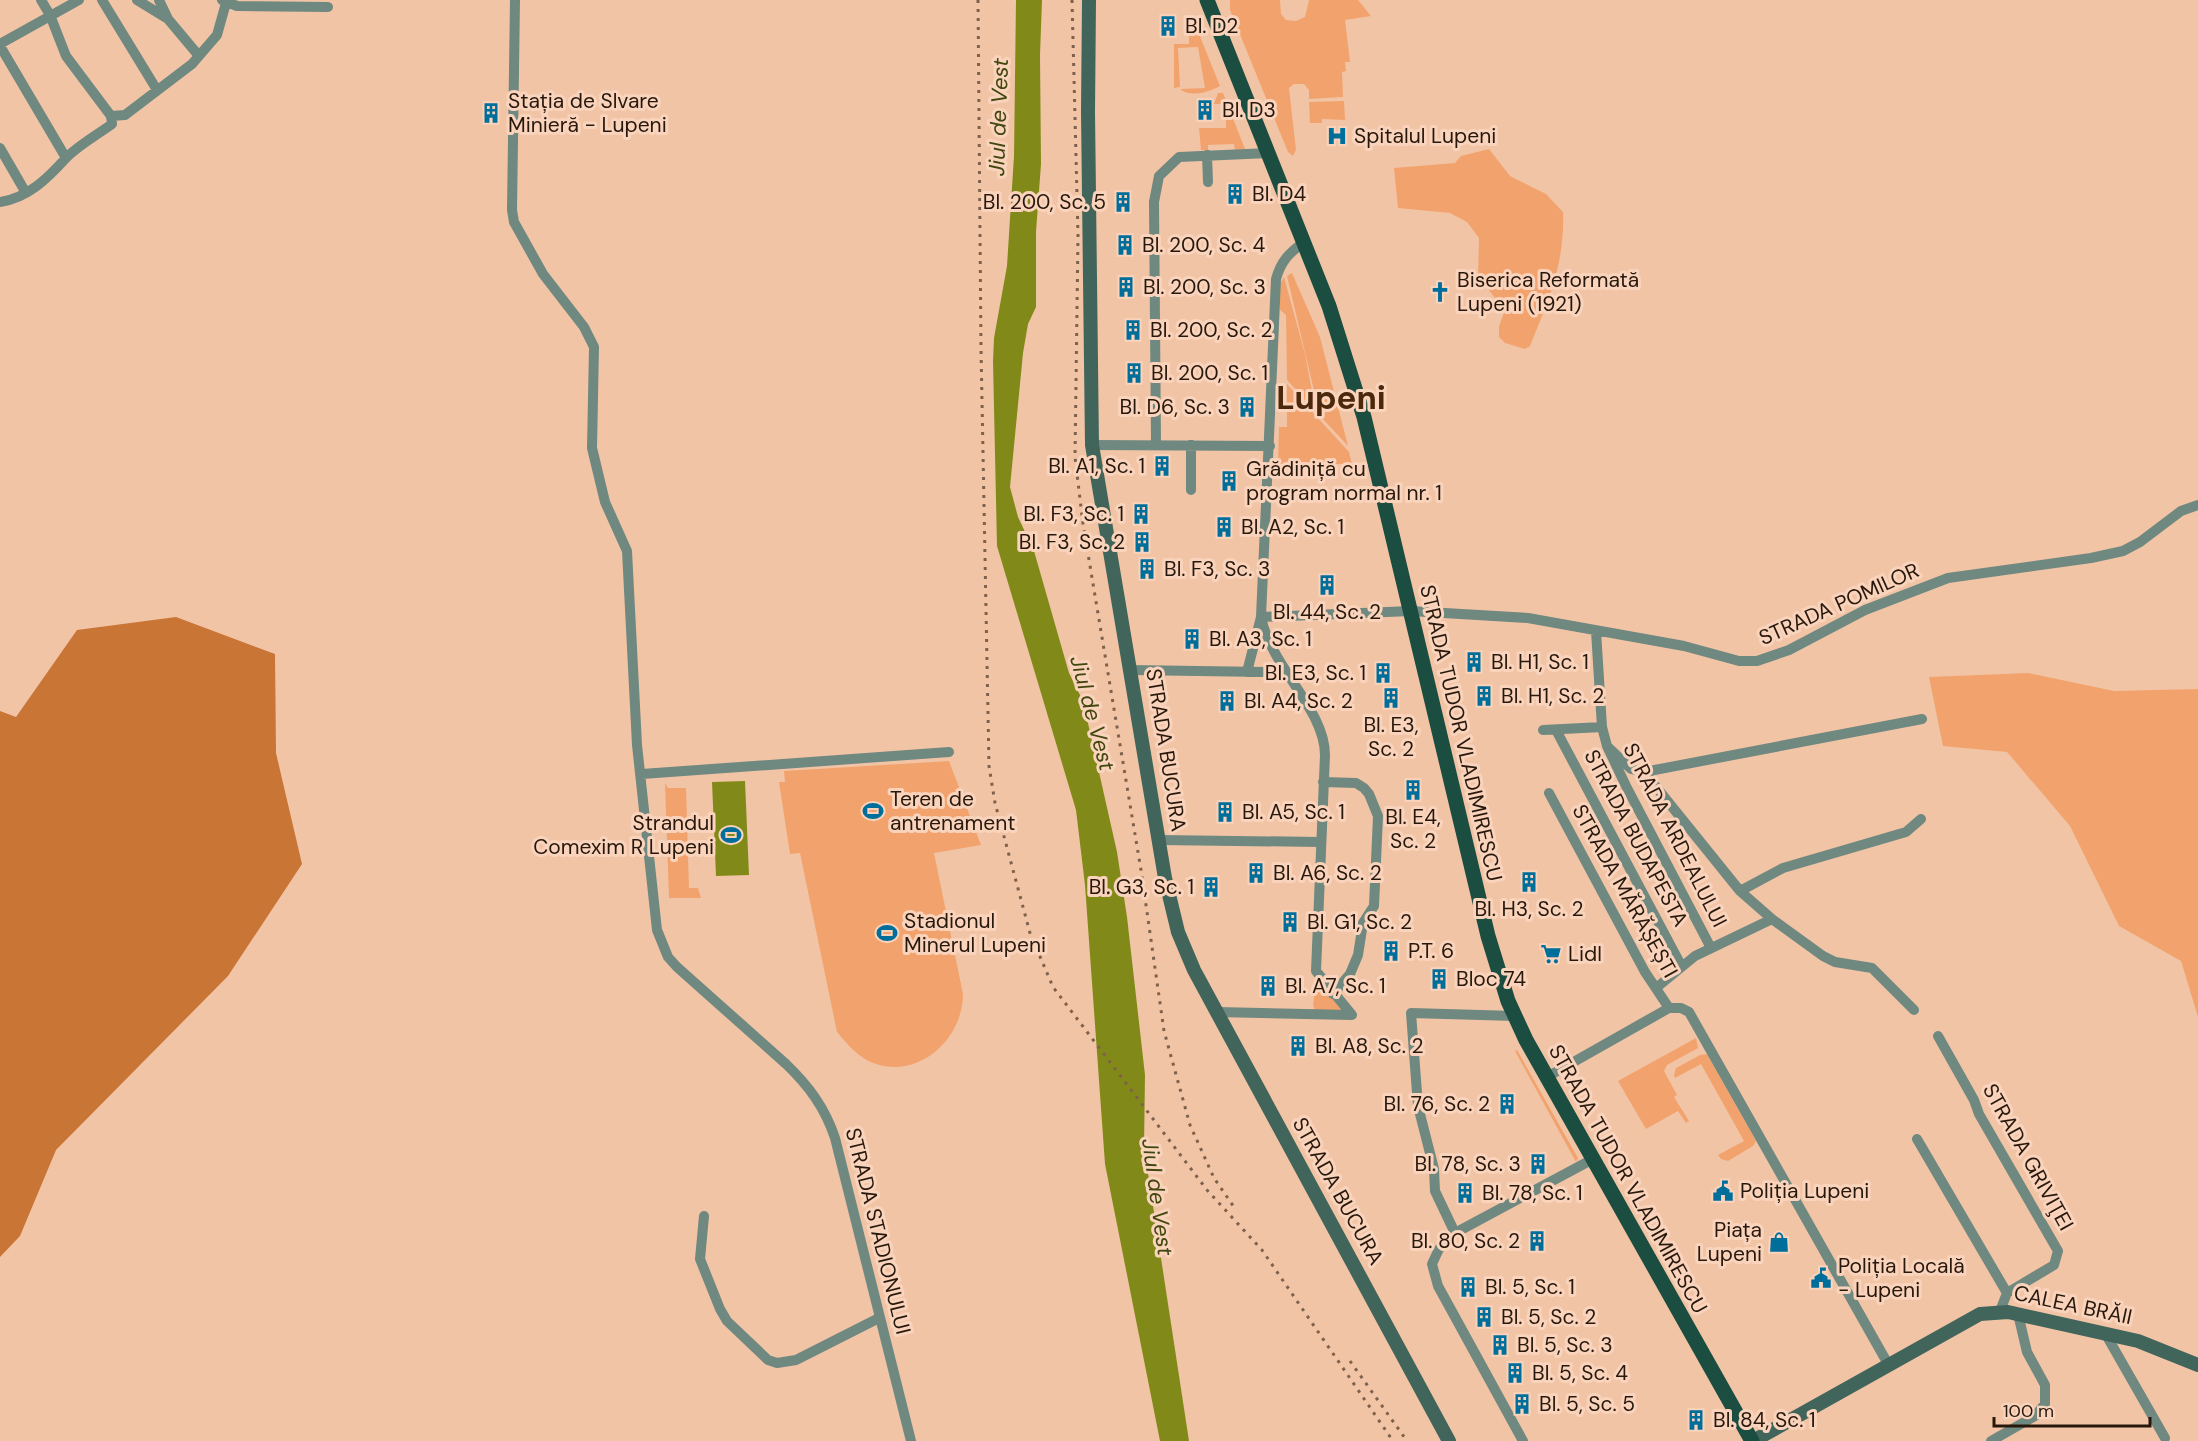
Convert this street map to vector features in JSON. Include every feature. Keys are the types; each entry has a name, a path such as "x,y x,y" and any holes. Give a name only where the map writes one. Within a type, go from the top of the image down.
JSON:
{"main road":[{"name":"STRADA BUCURA","path":"1089,0 1092,445 1104,532 1178,932 1216,1012 1449,1441"},
{"name":"STRADA TUDOR VLADIMIRESCU","path":"1207,0 1304,242 1343,343 1354,379 1488,936 1515,1016 1547,1077 1753,1441"},
{"name":"CALEA BRĂII","path":"1753,1441 1980,1314 2000,1311 2105,1333 2150,1345 2198,1365"}],"street":[{"path":"0,202 26,193 43,181 66,158 112,124 111,116 66,56 50,15 41,0"},
{"path":"66,158 1,41 79,0"},
{"path":"102,0 157,90"},
{"path":"137,0 168,19"},
{"path":"159,0 168,19 200,56"},
{"name":"STRADA STADIONULUI","path":"515,0 512,210 514,222 543,274 584,327 594,347 592,448 605,502 627,551 636,734 642,774 652,900 661,943 668,957 687,977 802,1079 824,1110 836,1138 911,1441"},
{"path":"111,116 125,115 200,56 217,35 224,2 328,7"},
{"path":"0,148 26,193"},
{"path":"1156,444 1155,189 1159,176 1174,159 1207,155 1269,153"},
{"path":"1207,155 1208,182"},
{"path":"1247,672 1261,617 1276,279 1280,265 1304,242"},
{"path":"1092,445 1270,446"},
{"path":"1191,445 1191,490"},
{"name":"STRADA POMILOR","path":"1261,617 1411,611 1528,618 1684,646 1739,661 1757,660 1789,650 1876,606 1948,578 2091,558 2123,551 2140,542 2181,511 2198,505"},
{"path":"1216,1012 1352,1014 1316,971 1323,735 1263,630 1261,617"},
{"path":"1596,631 1602,728"},
{"path":"1131,670 1287,675"},
{"path":"1607,746 1631,769 1644,772 1923,719"},
{"name":"STRADA ARDEALULUI","path":"1543,730 1602,728 1607,746 1711,948"},
{"name":"STRADA BUDAPESTA","path":"1556,730 1681,965"},
{"path":"642,774 949,752"},
{"path":"1644,772 1740,891 1772,918 1835,962 1872,968 1914,1010"},
{"path":"1323,782 1356,783 1369,794 1378,816 1374,906 1363,923 1358,955 1350,974 1333,994"},
{"name":"STRADA MĂRĂȘEȘTI","path":"1549,793 1645,972 1672,1008 1684,1009 1693,1018 1888,1364"},
{"path":"1740,891 1783,868 1906,832 1922,819"},
{"path":"1160,840 1321,842"},
{"name":"STRADA ARDEALULUI","path":"1656,988 1681,965 1772,918"},
{"path":"1547,1077 1672,1008"},
{"path":"1455,1233 1435,1191 1432,1162 1418,1106 1411,1013 1496,1018 1515,1016"},
{"name":"STRADA GRIVIŢEI","path":"1938,1036 2058,1251 2054,1265 2007,1293"},
{"path":"1917,1139 2007,1293 2000,1311"},
{"path":"1523,1441 1434,1278 1432,1263 1455,1233 1593,1159"},
{"path":"704,1216 700,1259 720,1309 727,1321 768,1360 777,1364 796,1360 879,1317"},
{"path":"1991,1441 2034,1416 2045,1404 2045,1384 2027,1352 2018,1314"},
{"path":"2105,1333 2164,1438"}],"shaded area":[{"path":"1016,0 1042,0 1041,164 1036,232 1036,307 1028,324 1023,353 1010,487 1018,517 1034,551 1069,673 1083,701 1117,852 1127,917 1145,1075 1144,1147 1189,1441 1160,1441 1105,1164 1085,885 1076,810 997,546 993,361 994,338 1007,266 1014,156"},
{"path":"1230,0 1280,0 1281,14 1286,20 1296,21 1305,17 1309,0 1358,0 1371,16 1345,20 1350,62 1345,62 1346,71 1342,72 1343,97 1309,99 1309,90 1304,84 1294,84 1289,88 1296,150 1293,156 1288,152 1230,10"},
{"path":"1193,19 1220,86 1194,94 1180,89 1205,88 1198,47 1178,48 1180,87 1174,88 1174,44 1189,44 1189,20"},
{"path":"1218,93 1223,93 1245,149 1235,150 1234,144 1208,145 1208,150 1201,150 1199,128 1226,128 1226,104 1214,104"},
{"path":"1344,101 1345,120 1322,119 1322,123 1310,123 1309,102"},
{"path":"1489,149 1510,176 1546,194 1563,212 1561,248 1554,281 1530,346 1525,349 1505,343 1499,337 1499,326 1505,310 1478,277 1479,238 1467,222 1450,213 1398,208 1394,168 1455,163 1461,156"},
{"path":"1292,273 1320,337 1348,446 1320,416 1287,276"},
{"path":"1284,277 1305,354 1316,412 1287,380 1286,315 1280,310 1280,284"},
{"path":"1287,384 1349,452 1352,464 1278,464 1279,427 1287,427"},
{"path":"176,617 275,654 276,753 302,864 228,976 56,1150 20,1236 0,1257 0,711 16,717 77,630"},
{"path":"2028,673 2114,691 2198,689 2198,1017 2181,961 2119,926 2070,826 2007,752 1943,746 1929,677"},
{"path":"949,761 981,845 934,853 963,994 961,1011 947,1040 935,1052 922,1061 906,1066 890,1067 873,1063 858,1054 837,1032 800,853 790,854 779,782 785,782 784,771"},
{"name":"Strandul Comexim R Lupeni","path":"745,781 749,875 716,876 712,782"},
{"path":"665,783 668,788 686,788 689,888 698,888 701,898 669,898"},
{"path":"1321,986 1341,1007 1341,1011 1315,1010 1313,1006 1315,989"},
{"path":"1696,1038 1698,1048 1667,1065 1664,1071 1677,1095 1674,1097 1689,1121 1686,1123 1678,1111 1646,1129 1618,1081"},
{"path":"1517,1050 1578,1158 1576,1162 1515,1051"},
{"path":"1707,1054 1756,1141 1753,1146 1728,1161 1721,1159 1718,1155 1744,1141 1701,1064 1675,1078 1674,1075 1676,1068 1700,1055"}],"railway":[{"path":"978,0 981,348 989,766 995,803 1030,933 1053,987 1207,1190 1262,1250 1393,1441"},
{"path":"1072,0 1078,235 1075,457 1083,524 1141,870 1164,1031 1190,1125 1214,1178 1236,1210"},
{"path":"1350,1361 1407,1441"}],"place":[{"name":"Bl. D2","path":"1168,26"},
{"name":"Bl. D3","path":"1205,110"},
{"name":"Stația de Slvare Minieră - Lupeni","path":"491,113"},
{"name":"Spitalul Lupeni","path":"1337,136"},
{"name":"Bl. D4","path":"1235,194"},
{"name":"Bl. 200, Sc. 5","path":"1123,202"},
{"name":"Bl. 200, Sc. 4","path":"1125,245"},
{"name":"Bl. 200, Sc. 3","path":"1126,287"},
{"name":"Biserica Reformată Lupeni (1921)","path":"1440,292"},
{"name":"Bl. 200, Sc. 2","path":"1133,330"},
{"name":"Bl. 200, Sc. 1","path":"1134,373"},
{"name":"Bl. D6, Sc. 3","path":"1247,407"},
{"name":"Bl. A1, Sc. 1","path":"1162,466"},
{"name":"Grădiniță cu program normal nr. 1","path":"1229,481"},
{"name":"Bl. F3, Sc. 1","path":"1141,514"},
{"name":"Bl. A2, Sc. 1","path":"1224,527"},
{"name":"Bl. F3, Sc. 2","path":"1142,542"},
{"name":"Bl. F3, Sc. 3","path":"1147,569"},
{"name":"Bl. 44, Sc. 2","path":"1327,585"},
{"name":"Bl. A3, Sc. 1","path":"1192,639"},
{"name":"Bl. H1, Sc. 1","path":"1474,662"},
{"name":"Bl. E3, Sc. 1","path":"1383,673"},
{"name":"Bl. H1, Sc. 2","path":"1484,696"},
{"name":"Bl. E3, Sc. 2","path":"1391,698"},
{"name":"Bl. A4, Sc. 2","path":"1227,701"},
{"name":"Bl. E4, Sc. 2","path":"1413,790"},
{"name":"Teren de antrenament","path":"873,811"},
{"name":"Bl. A5, Sc. 1","path":"1225,812"},
{"name":"Strandul Comexim R Lupeni","path":"731,835"},
{"name":"Bl. A6, Sc. 2","path":"1256,873"},
{"name":"Bl. H3, Sc. 2","path":"1529,882"},
{"name":"Bl. G3, Sc. 1","path":"1211,887"},
{"name":"Bl. G1, Sc. 2","path":"1290,922"},
{"name":"Stadionul Minerul Lupeni","path":"887,933"},
{"name":"P.T. 6","path":"1391,951"},
{"name":"Lidl","path":"1551,954"},
{"name":"Bloc 74","path":"1439,979"},
{"name":"Bl. A7, Sc. 1","path":"1268,986"},
{"name":"Bl. A8, Sc. 2","path":"1298,1046"},
{"name":"Bl. 76, Sc. 2","path":"1507,1104"},
{"name":"Bl. 78, Sc. 3","path":"1538,1164"},
{"name":"Poliția Lupeni","path":"1723,1191"},
{"name":"Bl. 78, Sc. 1","path":"1465,1193"},
{"name":"Bl. 80, Sc. 2","path":"1537,1241"},
{"name":"Piața Lupeni","path":"1779,1242"},
{"name":"Poliția Locală - Lupeni","path":"1821,1278"},
{"name":"Bl. 5, Sc. 1","path":"1468,1287"},
{"name":"Bl. 5, Sc. 2","path":"1484,1317"},
{"name":"Bl. 5, Sc. 3","path":"1500,1345"},
{"name":"Bl. 5, Sc. 4","path":"1515,1373"},
{"name":"Bl. 5, Sc. 5","path":"1522,1404"},
{"name":"Bl. 84, Sc. 1","path":"1696,1420"}],"district":[{"name":"Lupeni","path":"1331,397"}],"water label":[{"name":"Jiul de Vest","path":"998,117"},
{"name":"Jiul de Vest","path":"1093,713"},
{"name":"Jiul de Vest","path":"1158,1197"}]}
